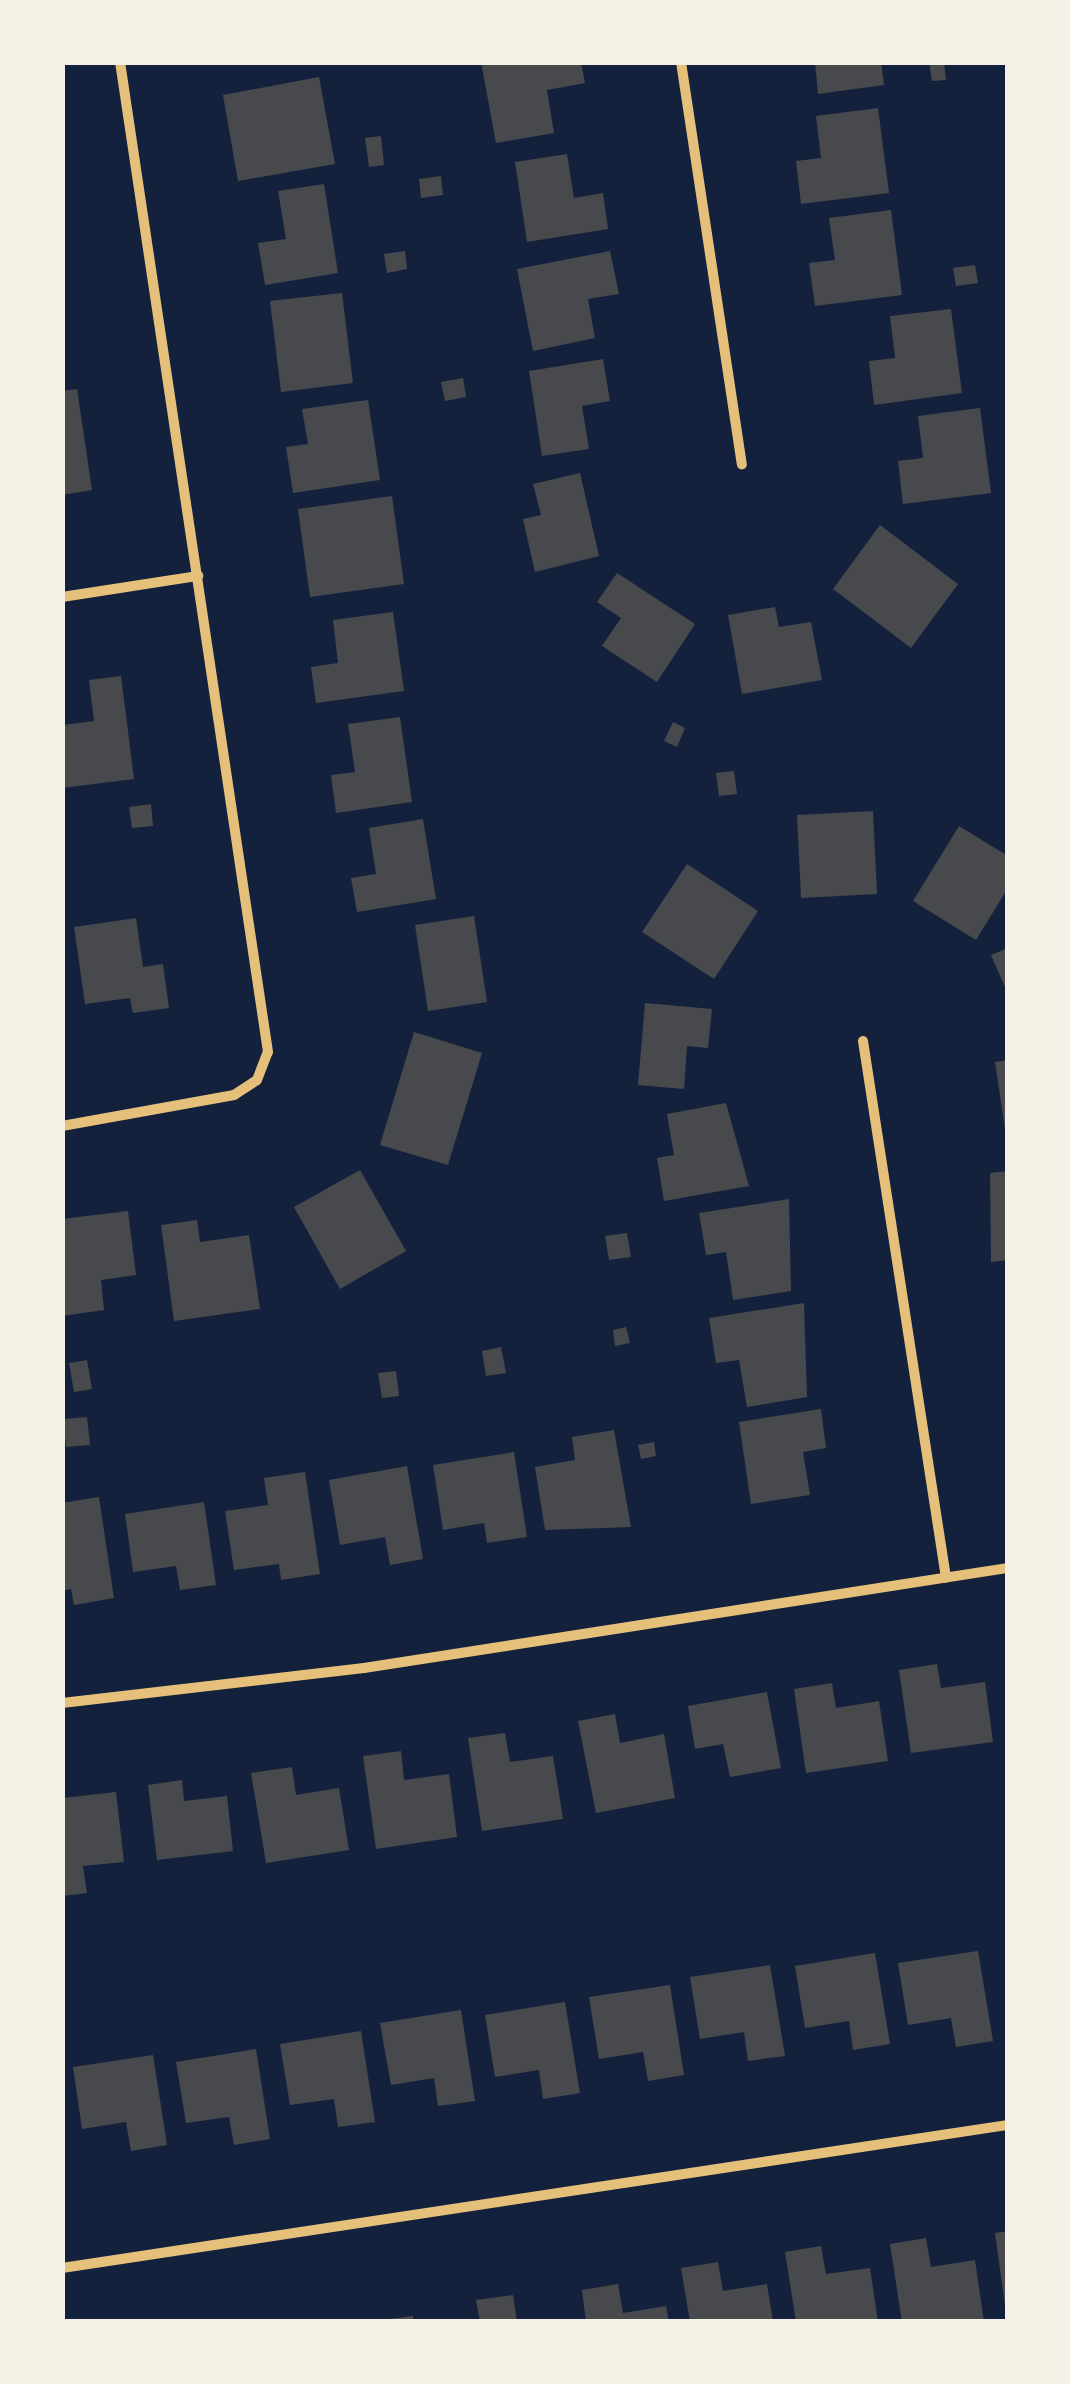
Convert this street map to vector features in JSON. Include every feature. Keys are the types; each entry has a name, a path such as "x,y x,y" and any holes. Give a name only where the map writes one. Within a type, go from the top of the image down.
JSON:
{"street":[{"path":"62,1126 206,1103 257,1080 267,1021 120,62"},
{"path":"681,62 742,464"},
{"path":"62,597 198,576"},
{"path":"864,1042 946,1578"},
{"path":"62,1704 364,1668 1008,1568"},
{"path":"62,2268 1008,2125"}],"building":[{"path":"481,62 581,62 585,83 547,90 554,133 496,143"},
{"path":"815,62 881,62 884,85 818,94"},
{"path":"929,62 944,62 946,80 932,81"},
{"path":"319,77 335,164 238,181 223,95"},
{"path":"878,108 889,193 801,204 796,161 821,158 816,116"},
{"path":"381,136 384,165 369,167 365,138"},
{"path":"567,154 574,198 603,193 608,229 527,242 515,162"},
{"path":"441,176 443,195 421,198 419,179"},
{"path":"324,184 338,273 265,285 258,243 286,239 278,191"},
{"path":"891,210 902,295 815,306 809,263 835,260 829,218"},
{"path":"405,251 407,269 387,273 384,254"},
{"path":"610,251 619,294 588,299 595,338 533,351 517,269"},
{"path":"975,265 978,283 956,286 953,268"},
{"path":"342,293 353,383 281,392 270,301"},
{"path":"951,309 962,393 874,405 869,361 895,358 890,316"},
{"path":"603,359 610,401 582,406 589,449 542,456 529,371"},
{"path":"463,378 466,397 445,401 441,382"},
{"path":"77,389 92,490 62,495 62,391"},
{"path":"368,400 380,480 293,493 286,447 308,444 302,409"},
{"path":"980,408 991,493 903,504 898,461 923,458 918,416"},
{"path":"580,473 599,556 535,572 523,519 541,515 533,484"},
{"path":"392,496 404,584 310,597 298,509"},
{"path":"880,525 958,584 911,648 833,589"},
{"path":"617,573 695,624 657,682 602,646 621,618 597,602"},
{"path":"775,607 779,627 811,622 822,680 742,694 728,615"},
{"path":"393,612 404,691 316,703 311,667 338,663 333,620"},
{"path":"121,676 134,779 62,788 62,725 94,721 89,680"},
{"path":"400,717 412,802 336,813 331,775 355,772 348,724"},
{"path":"673,722 685,728 677,747 664,741"},
{"path":"734,771 737,794 719,796 716,773"},
{"path":"151,804 153,826 132,828 129,807"},
{"path":"873,811 877,894 801,898 797,815"},
{"path":"423,819 436,899 357,912 351,878 376,874 369,828"},
{"path":"959,826 1008,856 1008,888 976,940 913,901"},
{"path":"687,864 758,911 714,979 642,932"},
{"path":"474,916 487,1002 428,1011 415,925"},
{"path":"136,918 143,967 163,964 169,1008 133,1013 130,998 85,1004 74,927"},
{"path":"1008,948 1008,994 991,955"},
{"path":"645,1003 712,1009 708,1048 687,1046 684,1089 638,1085"},
{"path":"414,1032 482,1053 448,1165 380,1145"},
{"path":"1008,1060 1008,1129 1005,1129 995,1062"},
{"path":"726,1103 749,1186 664,1201 657,1158 674,1155 667,1114"},
{"path":"360,1170 406,1251 340,1289 294,1207"},
{"path":"1008,1171 1008,1260 991,1262 990,1173"},
{"path":"789,1199 791,1291 733,1300 726,1252 706,1255 699,1213"},
{"path":"128,1211 136,1275 101,1280 104,1310 62,1316 62,1219"},
{"path":"197,1220 200,1242 249,1235 260,1309 174,1321 161,1225"},
{"path":"627,1233 631,1257 609,1260 605,1236"},
{"path":"804,1303 807,1397 747,1407 739,1360 716,1363 709,1318"},
{"path":"626,1327 630,1343 615,1346 613,1330"},
{"path":"501,1347 506,1373 486,1376 482,1351"},
{"path":"87,1360 92,1389 74,1392 69,1363"},
{"path":"396,1371 399,1396 382,1398 378,1373"},
{"path":"821,1409 826,1448 803,1452 810,1495 751,1504 739,1422"},
{"path":"87,1417 90,1445 66,1447 63,1419"},
{"path":"614,1430 631,1527 545,1530 535,1467 575,1460 572,1437"},
{"path":"654,1442 656,1456 641,1459 638,1445"},
{"path":"514,1452 527,1537 487,1543 484,1523 443,1530 433,1465"},
{"path":"407,1466 423,1559 390,1565 385,1537 340,1545 329,1480"},
{"path":"305,1472 320,1574 281,1580 279,1564 234,1570 225,1511 268,1505 264,1478"},
{"path":"99,1497 114,1598 74,1605 71,1589 62,1591 62,1503"},
{"path":"204,1502 216,1585 180,1590 176,1566 133,1572 125,1514"},
{"path":"937,1664 941,1688 985,1682 993,1742 911,1753 899,1670"},
{"path":"832,1683 836,1708 879,1701 888,1761 806,1773 794,1689"},
{"path":"767,1692 781,1768 730,1777 723,1744 695,1749 688,1706"},
{"path":"615,1714 620,1743 664,1734 675,1798 596,1813 578,1721"},
{"path":"505,1733 510,1762 553,1756 563,1819 482,1831 468,1738"},
{"path":"401,1751 404,1780 449,1774 457,1837 376,1849 363,1756"},
{"path":"292,1767 296,1795 339,1788 349,1850 266,1863 251,1773"},
{"path":"182,1780 184,1801 227,1796 233,1851 157,1860 148,1785"},
{"path":"116,1792 124,1862 83,1866 87,1893 62,1896 62,1798"},
{"path":"978,1951 993,2041 956,2047 951,2018 908,2025 898,1963"},
{"path":"875,1953 890,2044 853,2050 849,2021 805,2028 795,1966"},
{"path":"770,1965 785,2056 748,2061 744,2032 700,2039 690,1977"},
{"path":"670,1985 684,2075 648,2081 643,2052 599,2059 589,1997"},
{"path":"565,2002 580,2093 543,2099 539,2070 495,2077 485,2015"},
{"path":"461,2010 475,2101 438,2106 434,2078 391,2085 380,2023"},
{"path":"361,2031 375,2122 338,2127 334,2099 290,2105 280,2044"},
{"path":"256,2049 270,2139 234,2145 229,2117 186,2123 176,2062"},
{"path":"153,2055 167,2145 131,2151 126,2122 82,2129 73,2067"},
{"path":"1008,2231 1008,2305 1005,2305 995,2233"},
{"path":"926,2238 931,2267 975,2260 984,2322 902,2322 890,2244"},
{"path":"821,2246 826,2274 870,2268 878,2322 796,2322 785,2252"},
{"path":"718,2262 723,2291 767,2284 773,2322 690,2322 681,2268"},
{"path":"618,2284 623,2313 666,2306 669,2322 586,2322 582,2290"},
{"path":"513,2295 517,2322 480,2322 476,2300"},
{"path":"413,2316 413,2322 389,2322 389,2319"}]}
